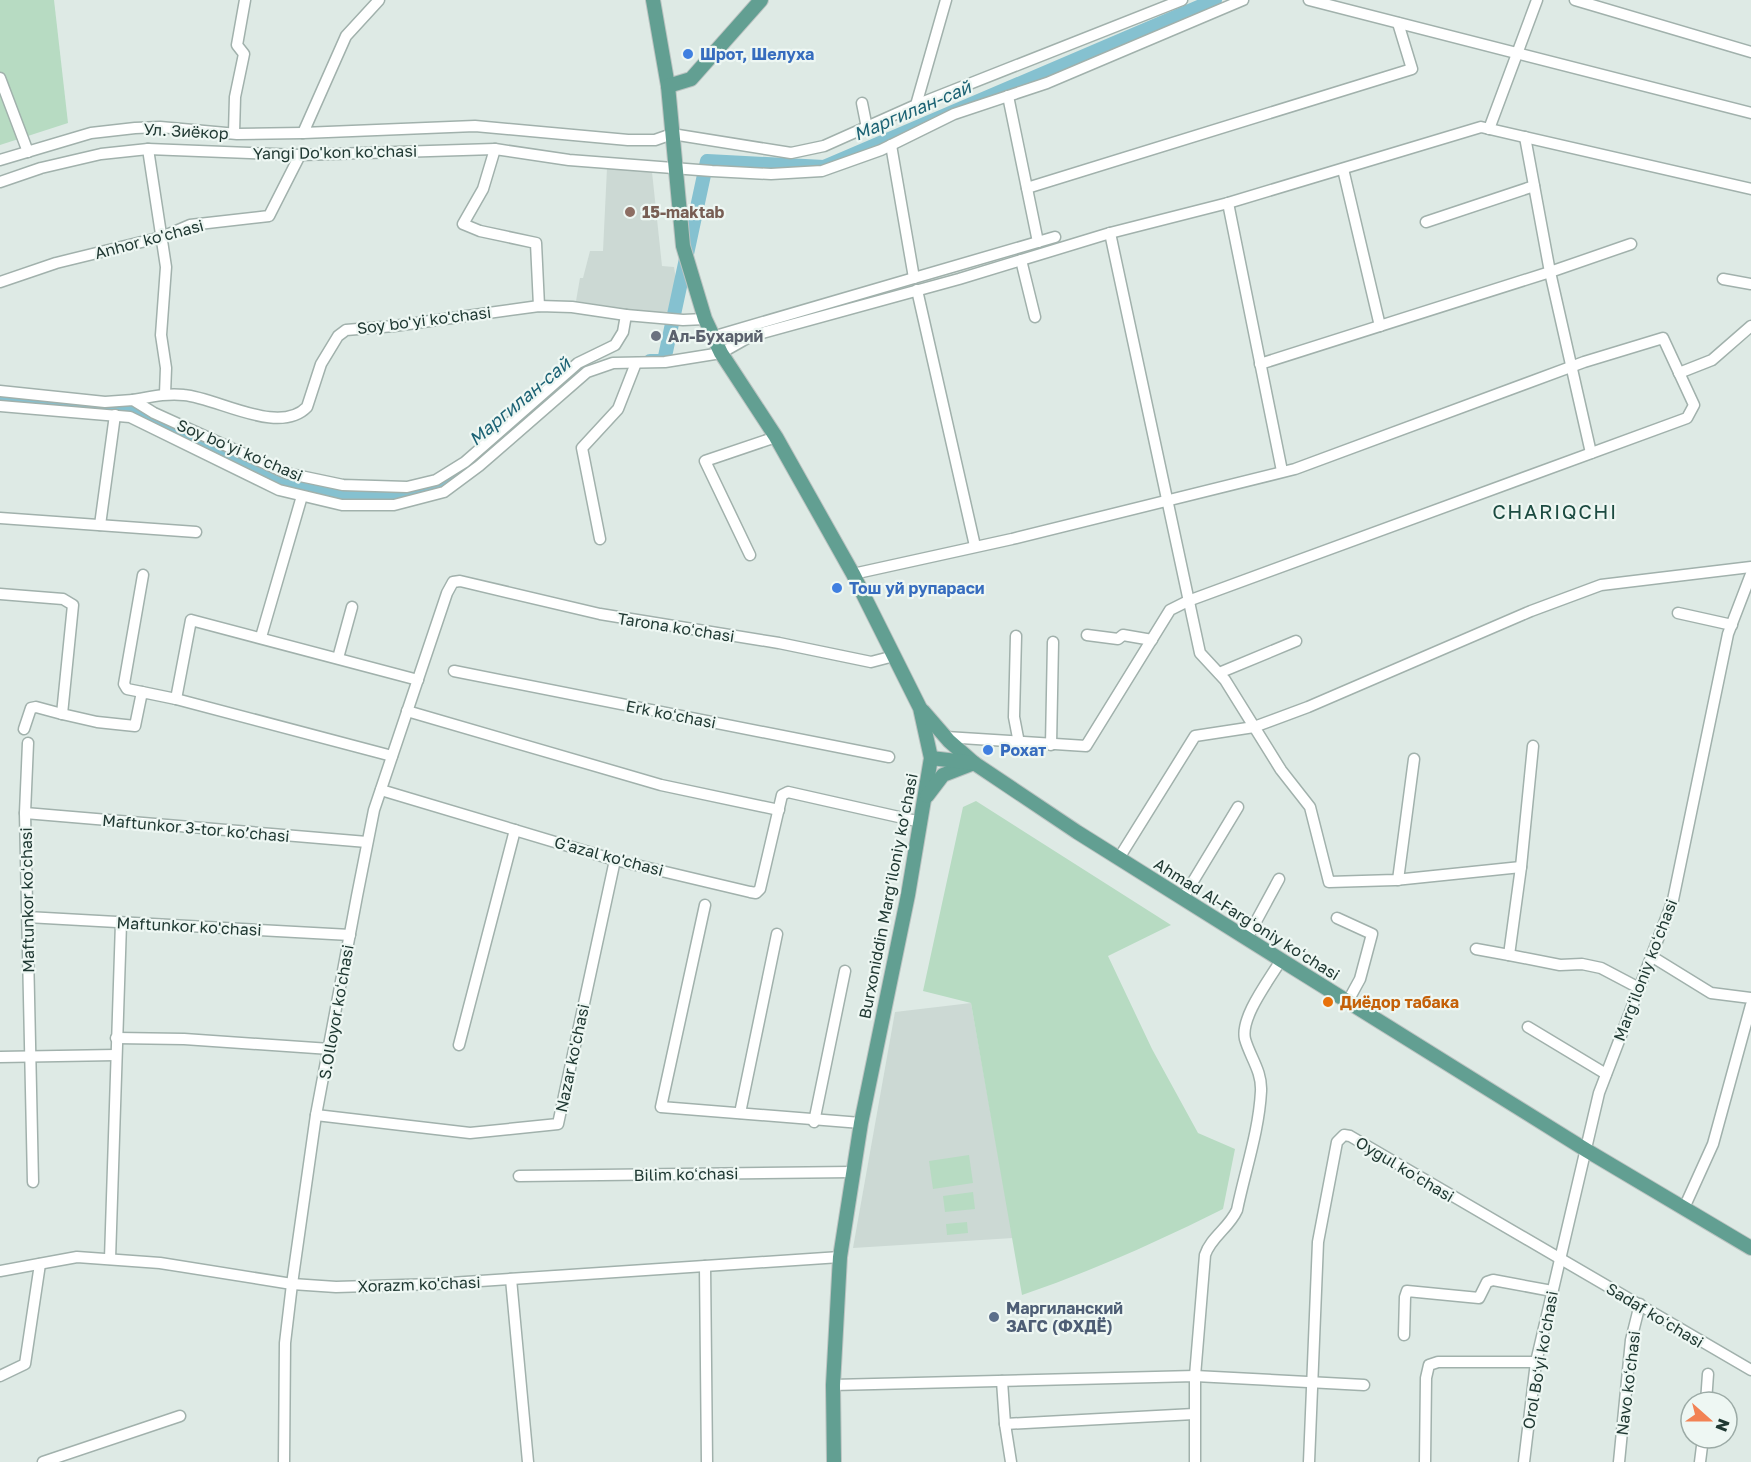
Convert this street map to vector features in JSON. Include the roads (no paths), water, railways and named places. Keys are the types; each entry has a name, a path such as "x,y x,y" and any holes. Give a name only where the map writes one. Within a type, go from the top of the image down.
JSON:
{"main road":[{"name":"Burxoniddin Marg’iloniy ko’chasi","path":"653,0 668,86 683,246 705,319 712,338 776,437 853,574 920,708 932,758 861,1123 840,1257 832,1385 834,1462"},
{"path":"668,86 691,79 761,0"},
{"name":"Ahmad Al-Fargʻoniy koʻchasi","path":"920,708 946,738 974,763 1119,858 1586,1150 1751,1248"},
{"path":"932,758 974,763"},
{"path":"926,798 943,775 955,768 974,763"}],"street":[{"path":"234,133 235,97 244,54 237,45 245,0"},
{"path":"303,133 346,36 379,0"},
{"path":"916,105 946,0"},
{"path":"672,134 791,153 824,146 916,105 1182,0"},
{"name":"Yangi Do'kon ko'chasi","path":"0,182 41,168 101,154 148,149 300,155 495,148 569,160 771,174 822,171 891,145 954,114 1047,83 1243,0"},
{"path":"1309,0 1751,113"},
{"path":"1489,129 1537,0"},
{"path":"1575,0 1751,52"},
{"path":"1027,188 1412,69 1398,23"},
{"path":"0,78 28,152"},
{"path":"1008,96 1038,242"},
{"path":"862,103 867,128"},
{"name":"Ул. Зиёкор","path":"0,160 91,133 160,127 234,133 303,133 475,126 628,140 655,140 672,134"},
{"path":"721,353 751,336 917,291 1110,233 1228,203 1481,127 1751,189"},
{"path":"1525,137 1550,272 1591,453"},
{"path":"891,145 914,278"},
{"path":"495,148 483,189 463,224 480,231 536,243 539,306"},
{"path":"148,149 162,237 165,289 160,335 166,368 165,394"},
{"name":"Anhor ko'chasi","path":"0,282 56,262 162,237 190,225 269,216 300,155"},
{"path":"1343,169 1380,326"},
{"path":"1426,222 1534,186"},
{"path":"1228,203 1282,471"},
{"path":"1110,233 1200,653 1219,673 1281,770 1310,807 1329,882 1398,880 1521,867"},
{"path":"712,338 728,331 1055,237"},
{"path":"1260,364 1631,244"},
{"path":"1021,260 1035,317"},
{"path":"1723,279 1751,284"},
{"path":"917,291 975,546"},
{"name":"Soy bo'yi ko'chasi","path":"134,400 165,394 207,399 262,417 286,416 307,407 321,364 338,336 345,330 394,326 539,306 564,306 626,315"},
{"path":"626,315 683,320 705,319"},
{"name":"Soy boʻyi koʻchasi","path":"134,400 154,413 299,477 359,486 421,485 465,462 578,363 615,345 622,332 626,315"},
{"path":"1679,373 1713,360 1751,326"},
{"path":"853,574 1282,471 1570,367 1663,338 1694,405 1687,418 1188,601 1170,610 1088,745 1083,747 946,738"},
{"name":"Soy boʻyi koʻchasi","path":"0,406 130,417 261,481 302,496 342,505 394,505 444,492 479,466 587,372 613,363 665,362 721,353"},
{"path":"600,539 582,448 618,410 636,363"},
{"path":"0,391 105,402 134,400"},
{"path":"100,525 116,416"},
{"path":"750,555 705,461 776,437"},
{"path":"261,637 302,496"},
{"path":"0,518 195,532"},
{"path":"1119,858 1195,736 1254,727 1308,707 1531,611 1601,585 1751,567"},
{"name":"Margʻiloniy koʻchasi","path":"1559,1259 1599,1093 1673,900 1732,625 1751,574"},
{"path":"143,575 124,684 127,689 176,699 392,756"},
{"name":"Tarona koʻchasi","path":"460,581 600,614 779,643 871,662 894,656"},
{"name":"S.Olloyor koʻchasi","path":"284,1462 285,1343 292,1284 316,1115 367,842 381,790 447,593 453,582 460,581"},
{"path":"0,594 63,599 73,605 62,714"},
{"path":"338,658 352,607"},
{"path":"1678,613 1732,625"},
{"path":"176,699 191,620 417,680"},
{"path":"1087,635 1118,639 1123,635 1152,640"},
{"path":"1016,636 1014,717 1020,742"},
{"path":"1219,673 1296,641"},
{"path":"1051,745 1053,642"},
{"name":"Erk koʻchasi","path":"454,671 889,757"},
{"path":"24,729 31,708 36,707 133,727 137,723 142,692"},
{"path":"407,711 661,785 779,810 782,795 793,792 921,822"},
{"name":"Maftunkor koʻchasi","path":"28,743 25,813 33,1182"},
{"path":"1509,955 1521,867 1533,746"},
{"path":"1398,880 1414,759"},
{"name":"G'azal ko'chasi","path":"381,790 615,860 756,892 762,883 779,810"},
{"path":"1183,898 1238,807"},
{"name":"Maftunkor 3-tor koʼchasi","path":"25,813 367,842"},
{"path":"459,1046 515,830"},
{"name":"Nazar ko'chasi","path":"316,1115 470,1133 558,1124 615,860"},
{"path":"1246,938 1279,879"},
{"path":"705,905 661,1107 814,1122 861,1123"},
{"name":"Maftunkor ko'chasi","path":"27,917 350,935"},
{"path":"1337,918 1372,934 1360,979 1348,1002"},
{"path":"110,1259 121,922"},
{"path":"740,1113 777,934"},
{"path":"1476,949 1560,965 1582,964 1601,968 1639,988"},
{"path":"1652,956 1711,993 1751,998"},
{"path":"1195,1462 1195,1376 1205,1256 1212,1242 1228,1226 1237,1210 1260,1099 1260,1078 1246,1041 1245,1026 1250,1012 1281,960"},
{"path":"814,1122 845,971"},
{"path":"1684,1208 1713,1144 1751,1005"},
{"path":"1528,1027 1606,1074"},
{"path":"116,1038 184,1039 330,1049"},
{"path":"0,1057 116,1055"},
{"name":"Oygul koʻchasi","path":"1309,1462 1320,1222 1337,1142 1341,1136 1350,1136 1559,1259"},
{"name":"Bilim koʻchasi","path":"519,1176 852,1172"},
{"name":"Xorazm ko'chasi","path":"0,1271 76,1257 160,1263 292,1284 371,1286 511,1280 840,1257"},
{"name":"Orol Boʻyi koʻchasi","path":"1524,1462 1536,1362 1559,1259"},
{"name":"Sadaf koʻchasi","path":"1559,1259 1751,1370"},
{"path":"0,1376 25,1364 40,1264"},
{"path":"705,1266 707,1462"},
{"path":"511,1280 528,1462"},
{"path":"1404,1335 1407,1291 1479,1298 1487,1282 1493,1280 1552,1291"},
{"name":"Navo koʻchasi","path":"1619,1462 1631,1340 1640,1305"},
{"path":"1425,1462 1426,1378 1429,1365 1438,1362 1536,1362"},
{"path":"1707,1390 1708,1374"},
{"path":"832,1385 1195,1376 1364,1385"},
{"path":"1002,1380 1005,1424 1011,1462"},
{"path":"1005,1424 1194,1414"},
{"path":"43,1462 180,1416"}],"waterway":[{"name":"Маргилан-сай","path":"650,361 664,361 707,161 824,167 1215,0"},
{"name":"Маргилан-сай","path":"0,399 135,411 286,480 351,494 400,494 453,481 579,372"}],"place":[{"name":"Шрот, Шелуха","path":"688,54"},
{"name":"15-maktab","path":"630,212"},
{"name":"Ал-Бухарий","path":"656,336"},
{"name":"Тош уй рупараси","path":"837,588"},
{"name":"Рохат","path":"988,750"},
{"name":"Диёдор табака","path":"1328,1002"},
{"name":"Маргиланский ЗАГС (ФХДЁ)","path":"994,1317"}],"district":[{"name":"CHARIQCHI","path":"1555,511"}]}
